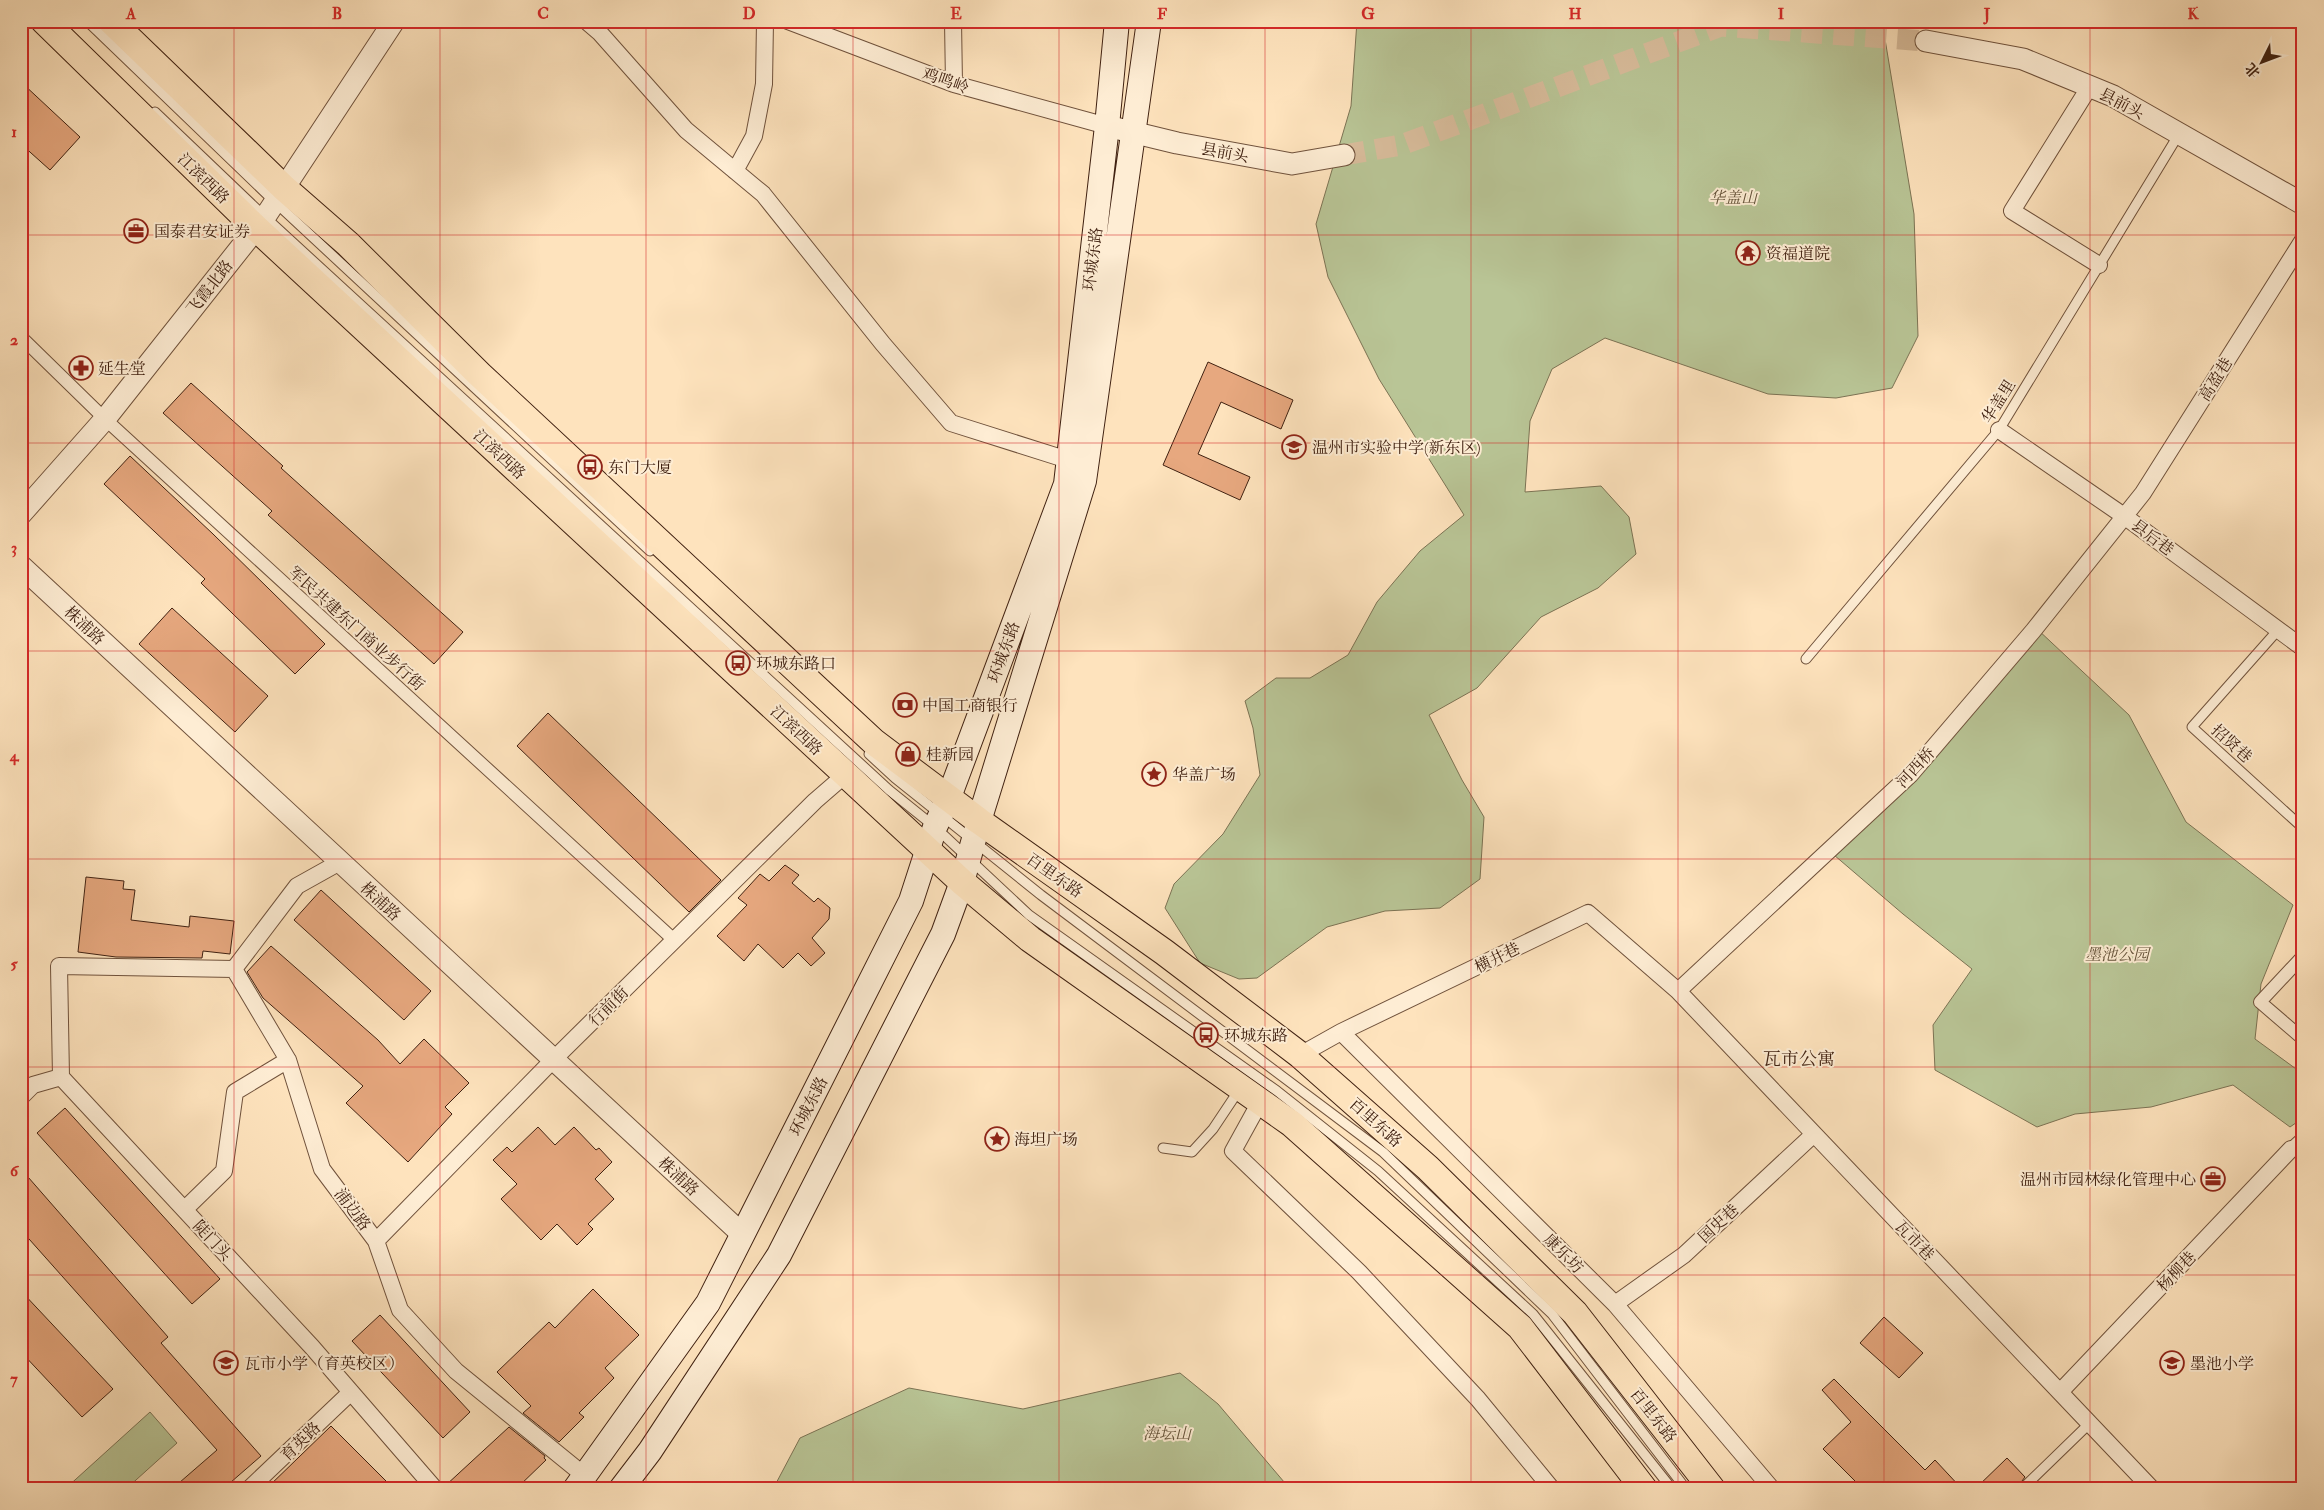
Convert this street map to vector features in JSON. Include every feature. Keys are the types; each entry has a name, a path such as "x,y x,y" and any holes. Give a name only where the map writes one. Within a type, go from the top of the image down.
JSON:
{"main road":[{"name":"江滨西路","path":"44,21 270,209 845,775 938,822 971,850"},
{"name":"江滨西路","path":"111,21 270,209 348,244 486,380 874,742 938,822 971,850"},
{"name":"环城东路","path":"580,1482 708,1303 912,901 938,822 1066,484 1118,21"},
{"name":"环城东路","path":"622,1489 650,1451 779,1255 944,934 1084,481 1149,21"},
{"name":"百里东路","path":"971,850 1164,952 1300,1055 1428,1168 1575,1313 1712,1489"},
{"path":"971,850 1030,939 1292,1124 1520,1327 1644,1489"}],"street":[{"name":"飞霞北路","path":"21,514 105,419 270,209 394,21"},
{"path":"586,21 600,33 686,130 763,194 883,344 951,423 1068,460"},
{"path":"736,171 754,136 764,84 765,21"},
{"name":"鸡鸣岭","path":"788,21 954,84 1107,126"},
{"path":"953,21 954,84"},
{"name":"县前头","path":"1926,40 2023,59 2113,96 2303,204"},
{"path":"2090,86 2012,211 2100,264"},
{"name":"县前头","path":"1107,126 1133,133 1292,164 1344,155"},
{"name":"高盈巷","path":"2124,516 2143,493 2303,240"},
{"name":"军民共建东门商业步行街","path":"21,337 105,419 674,940"},
{"name":"县后巷","path":"1999,430 2124,516 2303,648"},
{"name":"河西桥","path":"1678,991 1910,775 2033,631 2124,516"},
{"name":"株浦路","path":"21,566 743,1235"},
{"name":"行前街","path":"376,1241 553,1060 815,801 845,775"},
{"path":"21,1096 33,1085 62,1077 59,966 234,969 297,886 340,862"},
{"name":"横井巷","path":"1300,1055 1341,1032 1588,913 1678,991"},
{"path":"2303,956 2260,1002 2303,1039"},
{"name":"浦边路","path":"234,969 288,1060 322,1169 376,1241 400,1310 456,1370 580,1482"},
{"name":"瓦市巷","path":"1678,991 2152,1489"},
{"name":"康乐坊","path":"1341,1032 1615,1304 1772,1489"},
{"path":"185,1209 224,1170 235,1092 288,1060"},
{"name":"陡门头","path":"62,1077 312,1347 435,1489"},
{"path":"1250,1095 1233,1151 1359,1272 1478,1398 1552,1489"},
{"name":"国史巷","path":"1615,1304 1684,1255 1814,1134"},
{"path":"2291,1150 2303,1138"},
{"name":"杨柳巷","path":"2060,1392 2291,1150"},
{"name":"育英路","path":"250,1489 350,1393"}],"lane":[{"path":"87,21 270,209 889,790 938,822"},
{"path":"146,102 270,209 654,554"},
{"name":"华盖里","path":"1806,659 1999,430 2179,134"},
{"name":"招贤巷","path":"2278,630 2192,727 2303,828"},
{"path":"859,744 938,822"},
{"path":"971,850 1029,915 1277,1091 1378,1171 1533,1314 1672,1489"},
{"path":"971,850 1041,895 1383,1152 1552,1314 1686,1489"},
{"path":"1164,1148 1192,1152 1213,1129 1250,1095"},
{"path":"2022,1489 2090,1423"}],"green space":[{"name":"华盖山","path":"1357,21 1882,21 1914,214 1918,336 1892,388 1836,398 1768,394 1605,338 1552,369 1530,421 1525,492 1601,486 1629,517 1636,554 1598,588 1541,617 1477,688 1429,715 1462,780 1484,817 1480,879 1440,908 1385,911 1327,927 1257,978 1239,979 1200,963 1165,908 1174,884 1223,834 1260,775 1253,728 1245,701 1276,678 1310,678 1348,655 1377,602 1420,551 1464,515 1379,379 1328,277 1316,224 1351,106"},
{"name":"墨池公园","path":"2036,628 2129,715 2186,822 2293,905 2261,984 2255,1039 2303,1074 2303,1118 2290,1127 2233,1085 2151,1107 2075,1114 2037,1127 1935,1070 1933,1025 1972,969 1903,914 1834,855"},
{"name":"海坛山","path":"1180,1373 1218,1404 1290,1489 773,1489 800,1438 909,1388 1023,1409"},
{"path":"150,1412 177,1443 126,1489 65,1489"}],"building":[{"path":"21,82 80,137 50,170 21,144"},
{"path":"1208,362 1293,400 1281,429 1221,402 1198,454 1250,477 1240,500 1163,465"},
{"path":"191,383 283,466 281,468 463,632 434,664 268,515 272,511 163,413"},
{"path":"130,456 325,644 295,674 201,583 205,579 104,484"},
{"path":"172,608 268,696 235,732 139,644"},
{"path":"548,713 721,880 689,912 517,746"},
{"path":"785,865 799,875 792,883 814,902 818,898 830,908 829,919 812,938 825,953 811,966 798,953 783,968 758,944 744,961 717,936 747,905 738,898 760,874 769,881"},
{"path":"86,877 124,881 123,889 135,890 131,920 189,927 190,916 234,921 230,954 203,951 202,958 116,957 78,952"},
{"path":"321,890 431,991 404,1020 294,920"},
{"path":"271,946 378,1040 400,1064 424,1039 469,1083 445,1107 452,1114 408,1162 346,1103 363,1086 263,998 247,972"},
{"path":"65,1108 220,1279 192,1304 37,1133"},
{"path":"538,1127 555,1145 574,1127 596,1150 599,1148 612,1162 595,1179 614,1199 588,1224 593,1229 577,1245 557,1224 541,1240 501,1199 517,1184 493,1160 507,1147 512,1152"},
{"path":"21,1169 168,1337 161,1343 261,1456 223,1489 172,1489 217,1450 21,1230"},
{"path":"593,1289 639,1335 605,1368 614,1378 579,1413 584,1417 559,1442 523,1413 531,1406 497,1372 549,1322 555,1328"},
{"path":"21,1291 113,1389 82,1417 21,1352"},
{"path":"380,1315 470,1412 443,1438 352,1341"},
{"path":"1884,1317 1923,1353 1899,1378 1860,1343"},
{"path":"1834,1379 1925,1470 1935,1460 1962,1489 1863,1489 1823,1449 1851,1422 1822,1390"},
{"path":"331,1426 394,1489 266,1489"},
{"path":"509,1427 545,1456 546,1460 516,1489 445,1489 445,1486"},
{"path":"2007,1458 2025,1477 2016,1489 1975,1489"}],"tunnel":[{"path":"1344,155 1401,145 1721,26 1926,41"}],"place":[{"name":"国泰君安证券","path":"136,231"},
{"name":"资福道院","path":"1748,253"},
{"name":"延生堂","path":"81,368"},
{"name":"温州市实验中学(新东区)","path":"1294,447"},
{"name":"东门大厦","path":"590,467"},
{"name":"环城东路口","path":"738,663"},
{"name":"中国工商银行","path":"905,705"},
{"name":"桂新园","path":"908,754"},
{"name":"华盖广场","path":"1154,774"},
{"name":"环城东路","path":"1206,1035"},
{"name":"海坦广场","path":"997,1139"},
{"name":"温州市园林绿化管理中心","path":"2213,1179"},
{"name":"瓦市小学（育英校区）","path":"226,1363"},
{"name":"墨池小学","path":"2172,1363"}],"district":[{"name":"瓦市公寓","path":"1799,1059"}]}
